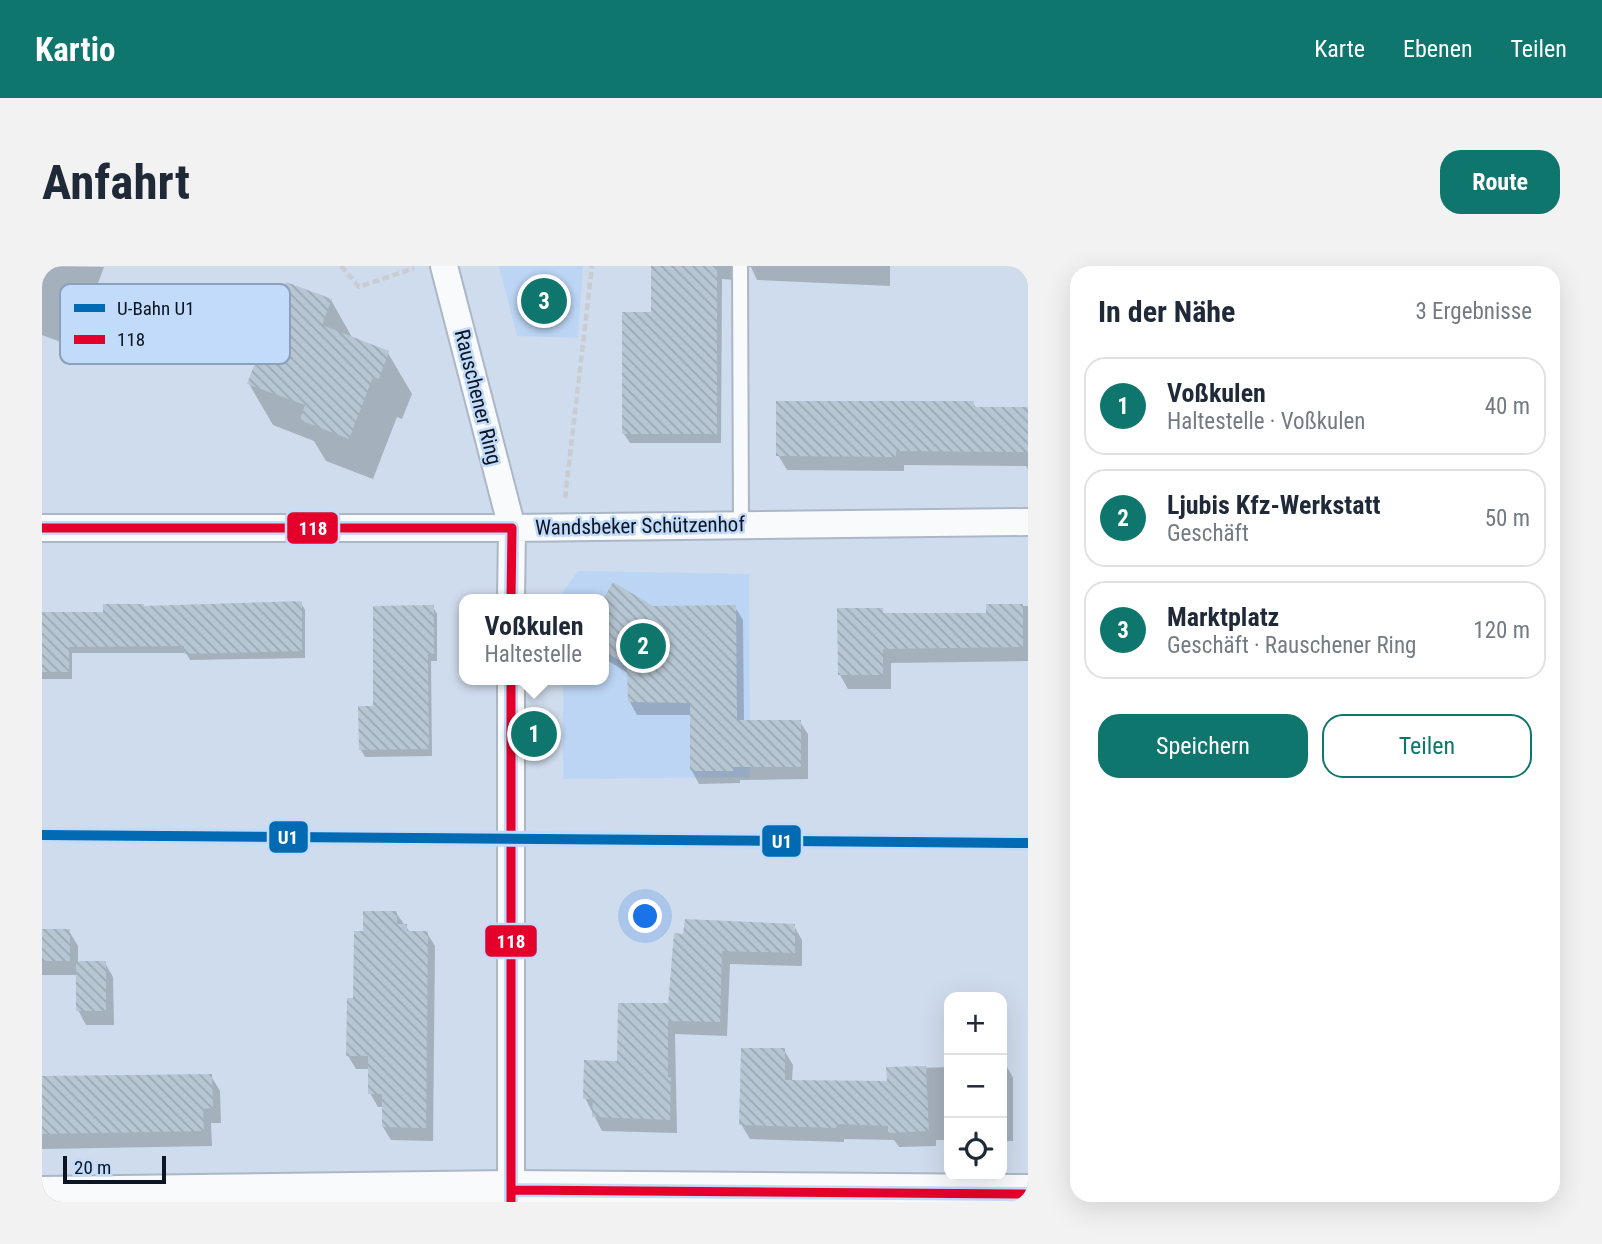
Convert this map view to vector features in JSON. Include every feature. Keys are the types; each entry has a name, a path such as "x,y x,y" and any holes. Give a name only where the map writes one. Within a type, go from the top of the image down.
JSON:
{"street":[{"name":"Rauschener Ring","path":"444,266 512,528 512,594"},
{"name":"Wandsbeker Schützenhof","path":"42,528 512,528 1028,522"},
{"path":"511,685 511,1196"},
{"path":"42,1196 1028,1194"}],"lane":[{"path":"740,266 741,525"}],"path":[{"path":"341,266 359,287 420,266"},
{"path":"565,500 592,266"}],"shaded area":[{"path":"499,266 583,266 578,338 517,336"},
{"path":"578,571 749,574 750,777 563,779 563,685 609,685 609,594 563,592"}],"building":[{"path":"651,266 717,266 717,434 622,434 622,312 651,312"},
{"path":"286,282 332,299 322,325 389,351 379,379 373,377 349,439 300,420 305,405 247,384 255,364 290,364 290,284 285,284"},
{"path":"776,401 974,401 974,407 1028,407 1028,452 896,451 896,457 776,456"},
{"path":"613,582 653,606 736,605 737,720 801,720 801,767 733,767 733,771 690,771 690,703 628,702 627,665 609,654 609,594 606,594"},
{"path":"302,601 302,651 184,654 184,646 69,647 69,672 42,672 42,612 103,612 103,604 144,606"},
{"path":"986,604 1023,604 1023,647 883,649 883,675 838,675 837,608 883,608 883,613 986,613"},
{"path":"434,605 434,654 428,654 429,749 359,750 358,706 373,706 373,606"},
{"path":"363,911 397,911 397,924 407,924 407,931 428,931 426,1128 382,1127 382,1094 368,1094 368,1056 346,1056 347,998 353,998 354,931 363,931"},
{"path":"685,919 795,924 795,953 722,951 720,1022 668,1021 670,1120 592,1117 593,1099 583,1099 584,1060 617,1061 618,1003 668,1005 674,933 683,934"},
{"path":"42,929 70,929 70,961 42,961"},
{"path":"76,961 106,961 106,1011 76,1011"},
{"path":"741,1048 785,1048 785,1080 887,1081 886,1067 926,1066 929,1131 888,1133 888,1126 837,1124 836,1128 739,1125"},
{"path":"212,1074 213,1108 203,1109 204,1131 42,1134 42,1076"}],"metro line":[{"name":"U1","path":"42,835 1028,843"}],"transit line":[{"name":"118","path":"42,528 512,528 511,594"},
{"name":"118","path":"511,685 511,1202"},
{"name":"118","path":"511,1190 1028,1194"}],"place":[{"name":"Marktplatz","path":"544,301"},
{"name":"Ljubis Kfz-Werkstatt","path":"643,646"},
{"name":"Voßkulen","path":"534,734"}]}
